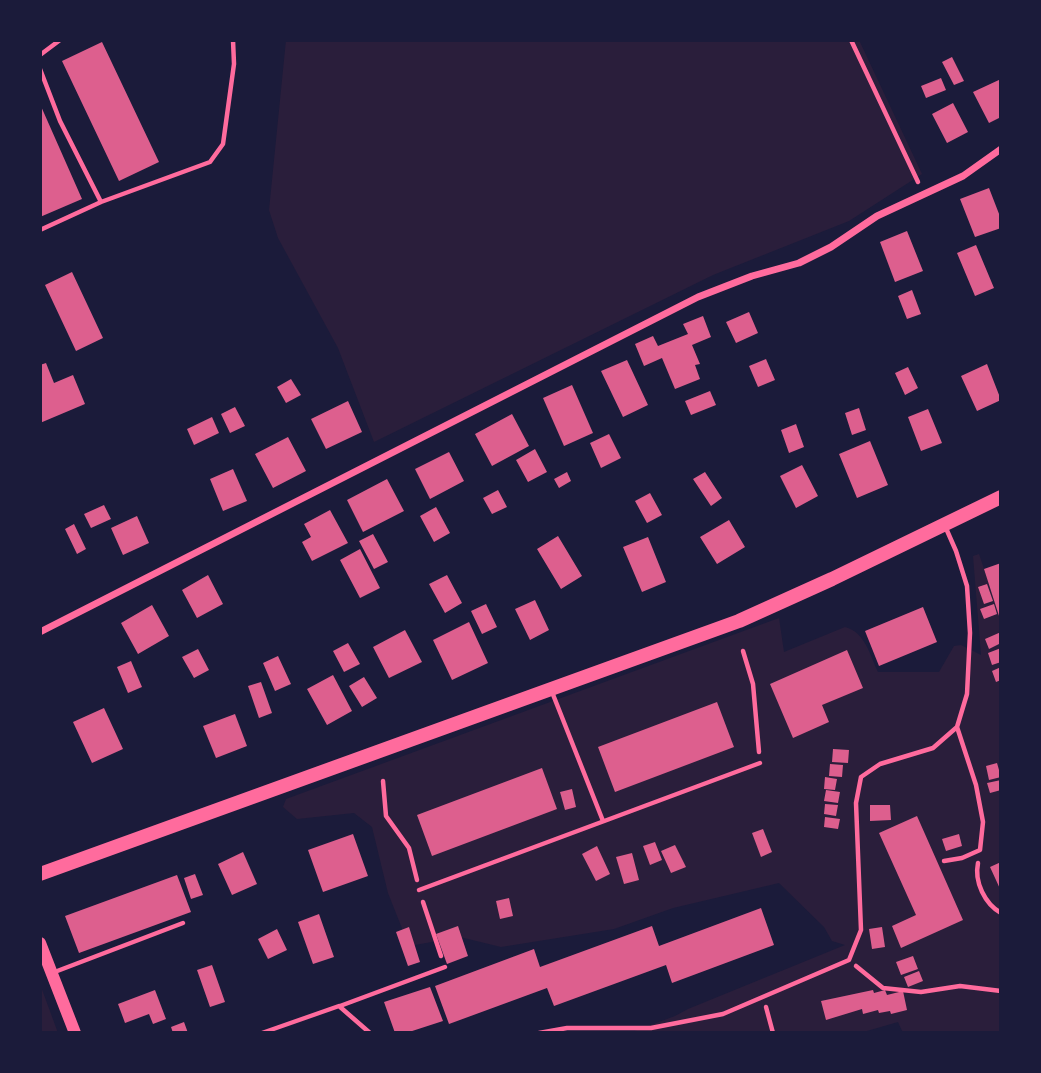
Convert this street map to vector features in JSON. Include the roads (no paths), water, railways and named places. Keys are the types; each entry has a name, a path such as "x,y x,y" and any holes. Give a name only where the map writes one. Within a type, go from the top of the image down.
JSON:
{"main road":[{"path":"40,874 739,621 1001,497"}],"street":[{"path":"40,632 698,297 751,276 799,262 831,247 877,216 963,176 1001,149"},
{"path":"40,943 75,1033"}],"lane":[{"path":"40,55 60,40"},
{"path":"40,230 101,202 210,162 223,144 234,64 233,40"},
{"path":"40,69 60,121 101,202"},
{"path":"539,1033 568,1028 651,1028 723,1014 849,960 861,930 856,803 861,777 880,764 933,748 957,726 967,694 970,634 967,586 944,524"},
{"path":"552,690 603,821"},
{"path":"944,861 962,858 980,850 983,822 976,785 957,726"},
{"path":"419,890 760,763"},
{"path":"52,973 183,923"},
{"path":"262,1033 445,967"},
{"path":"339,1006 370,1033"}]}
